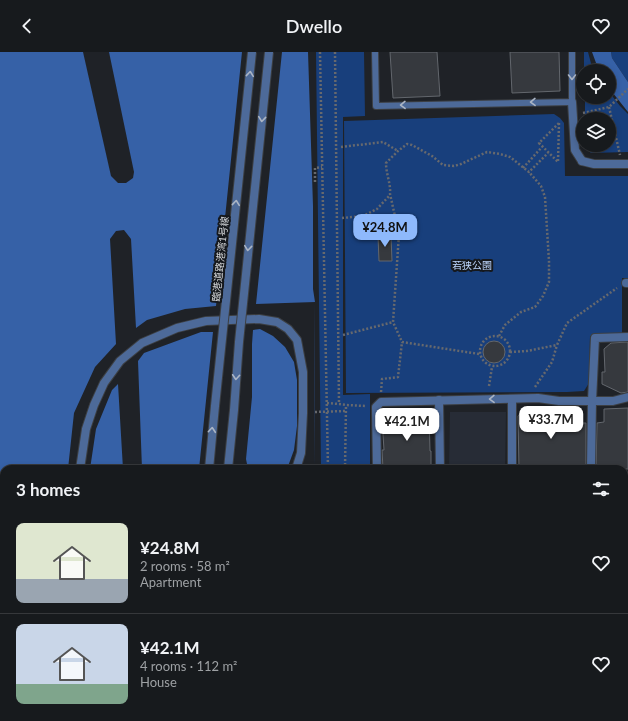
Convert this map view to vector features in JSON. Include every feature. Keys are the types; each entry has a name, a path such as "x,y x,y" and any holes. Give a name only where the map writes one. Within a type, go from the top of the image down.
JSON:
{"street":[{"name":"臨港道路港湾1号線","path":"209,465 252,52"},
{"path":"229,465 239,342 269,52"},
{"path":"572,102 575,150 582,161 594,164 628,164"},
{"path":"81,465 86,429 94,405 104,383 120,361 142,343 177,328 206,321 259,319 277,322 288,329 297,340 303,372 301,453 297,465"},
{"path":"591,465 595,338 628,337"},
{"path":"377,465 376,407 381,402 538,398 559,401 613,401 628,397"},
{"path":"512,399 512,465"},
{"path":"440,400 440,465"}],"lane":[{"path":"375,52 376,106 572,102 572,52"}],"path":[{"path":"320,52 328,465"},
{"path":"336,52 339,404"},
{"path":"587,112 609,106 628,89"},
{"path":"609,106 620,156"},
{"path":"559,123 558,162 542,147 539,143 559,123"},
{"path":"341,147 383,142 398,150"},
{"path":"381,395 382,378 398,377 402,342 393,322 399,234 390,194 386,163 398,150 407,144 412,145 432,156 443,165 454,166 461,164 487,152 493,152 510,157 529,172 541,186 545,197 549,282 543,296 535,307 521,312 505,325 499,336"},
{"path":"523,168 542,147"},
{"path":"529,172 548,153"},
{"path":"315,182 315,168 322,167"},
{"path":"342,218 363,216 377,209 390,194"},
{"path":"535,387 552,362 557,345 567,323 625,283"},
{"path":"343,335 393,322"},
{"path":"494,336 499,336 508,343 510,352 506,361 497,367 486,365 482,361 479,354 480,345 484,340 488,337 494,336"},
{"path":"402,342 479,354"},
{"path":"510,352 527,351 557,345"},
{"path":"489,386 492,367"},
{"path":"327,403 346,406 371,406"},
{"path":"345,465 346,406"},
{"path":"315,412 346,411"}],"shaded area":[{"path":"0,52 308,52 313,206 313,289 315,302 314,465 0,465"},
{"path":"592,52 611,52 612,58 616,64 596,64"},
{"path":"616,64 628,82 628,112 616,97"},
{"path":"450,412 506,412 505,465 449,465"}],"green space":[{"path":"316,52 364,52 365,116 343,117 343,395 370,394 370,465 321,465"},
{"path":"584,52 588,52 591,64 584,64"},
{"path":"611,52 628,52 628,82 616,64 612,58"},
{"path":"616,101 628,114 628,152 591,153 590,152 616,152 616,112 585,112 585,104 616,104"},
{"name":"若狭公園","path":"554,114 564,123 565,176 628,176 628,278 622,278 622,335 590,336 589,383 584,391 346,393 344,121"}],"pier":[{"path":"83,52 109,52 134,172 133,178 126,183 118,183 111,176"},
{"path":"242,52 282,52 256,304 315,302 314,465 288,465 294,450 297,426 297,380 294,362 285,347 273,336 260,329 253,330 252,397 246,459 247,465 199,465 213,332 201,332 144,353 138,361 142,465 123,465 118,384 112,390 96,429 91,465 68,465 74,413 95,367 116,344 110,239 116,231 124,230 131,239 136,328 147,320 185,309 216,306"}],"building":[{"path":"390,52 437,52 440,96 393,98"},
{"path":"510,52 559,52 560,91 512,93"},
{"path":"378,236 391,236 392,261 379,261"},
{"path":"494,341 502,344 505,352 502,360 494,363 486,360 483,352 486,344"},
{"path":"628,342 628,392 621,393 602,384 602,372 605,372 604,349 611,343"},
{"path":"628,408 628,465 596,465 597,423 604,422 604,409"},
{"path":"523,410 572,411 572,414 580,415 580,423 586,423 586,465 519,465 518,416"},
{"path":"429,413 431,465 383,465 382,450 384,450 382,419 389,414"}]}
